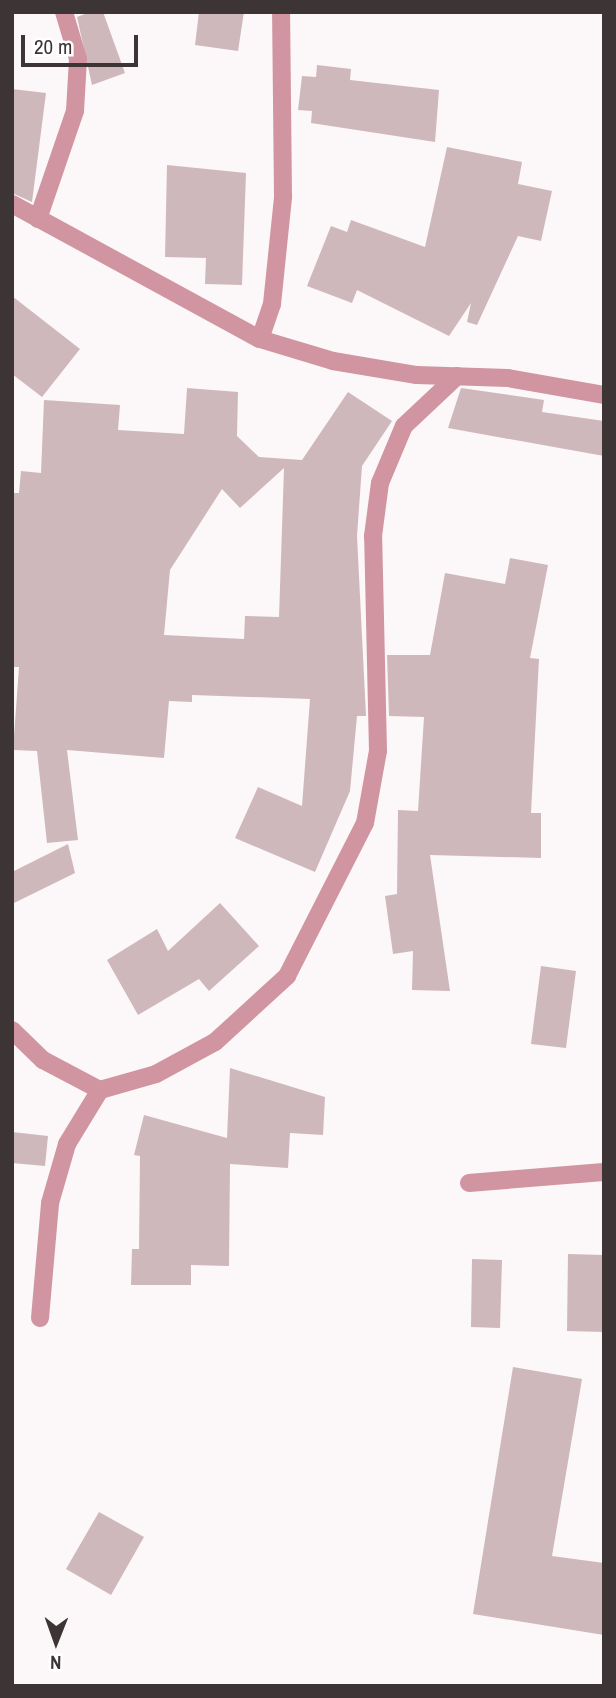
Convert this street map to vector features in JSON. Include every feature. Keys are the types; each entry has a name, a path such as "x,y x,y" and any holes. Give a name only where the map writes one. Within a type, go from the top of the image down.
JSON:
{"street":[{"path":"38,219 75,111 78,59 64,12"},
{"path":"260,340 272,304 283,198 281,12"},
{"path":"12,204 260,340 333,361 457,376 508,378 604,395"},
{"path":"40,1318 50,1203 67,1144 100,1090 156,1074 215,1042 287,976 335,891 365,823 378,751 373,536 380,483 404,426 457,376"},
{"path":"12,1030 43,1060 100,1090"},
{"path":"468,1183 604,1172"}],"building":[{"path":"90,12 103,12 125,73 92,85 77,17"},
{"path":"199,12 244,12 238,51 195,45"},
{"path":"317,65 351,69 350,80 439,90 435,142 311,123 312,111 298,110 302,76 316,77"},
{"path":"12,89 46,93 32,202 12,193"},
{"path":"447,147 522,162 518,184 552,191 541,241 518,236 477,325 467,322 471,303 449,336 357,290 352,303 307,286 331,226 347,232 351,220 425,247"},
{"path":"167,165 246,173 242,285 205,284 206,258 165,257"},
{"path":"12,296 80,349 42,397 12,374"},
{"path":"187,388 238,392 237,436 259,457 302,460 348,392 392,421 362,466 357,536 366,716 357,716 350,791 315,872 235,838 258,787 302,806 310,699 192,695 192,702 169,701 164,758 67,750 78,840 47,843 37,751 13,750 19,667 12,667 12,493 19,493 21,471 41,473 44,400 120,405 118,430 184,434","holes":["284,468 279,617 245,616 244,639 164,635 170,570 222,489 240,508"]},
{"path":"461,388 544,400 542,412 604,421 604,456 448,428"},
{"path":"510,558 548,565 530,658 539,659 531,813 541,813 541,858 430,855 450,991 412,990 413,951 393,954 385,896 397,894 398,810 418,811 424,717 389,716 387,655 430,655 445,573 505,584"},
{"path":"68,844 75,873 12,904 12,872"},
{"path":"220,903 259,946 209,991 199,979 138,1015 107,960 157,929 168,951"},
{"path":"541,966 576,971 566,1048 531,1044"},
{"path":"230,1068 325,1097 323,1135 290,1133 288,1168 230,1164 229,1266 191,1265 191,1285 131,1285 132,1249 139,1249 140,1156 134,1155 144,1115 227,1138"},
{"path":"12,1132 48,1136 45,1166 12,1163"},
{"path":"568,1254 604,1255 604,1332 567,1331"},
{"path":"472,1259 502,1260 500,1328 471,1327"},
{"path":"513,1367 582,1379 552,1556 604,1563 604,1635 473,1614"},
{"path":"99,1512 144,1537 111,1595 66,1569"}]}
